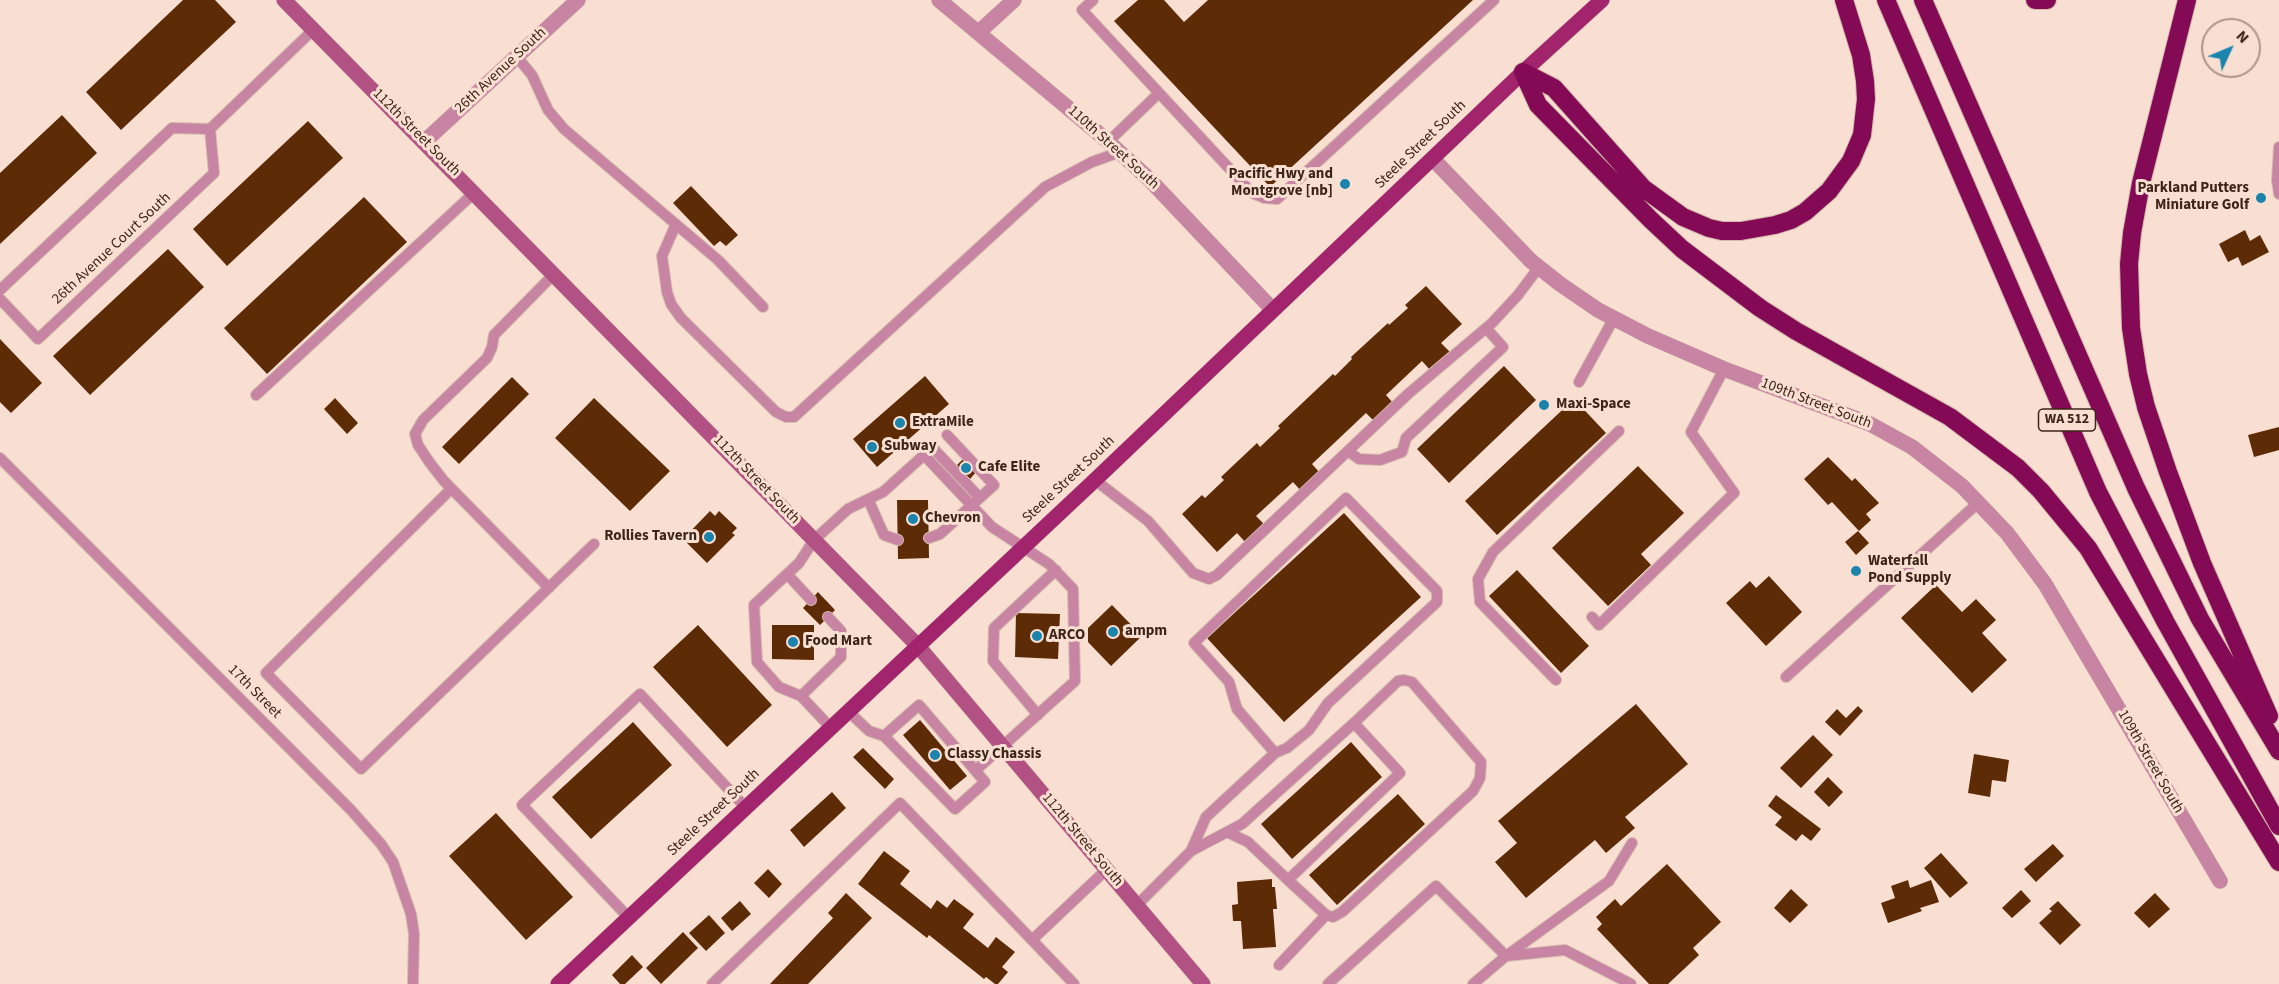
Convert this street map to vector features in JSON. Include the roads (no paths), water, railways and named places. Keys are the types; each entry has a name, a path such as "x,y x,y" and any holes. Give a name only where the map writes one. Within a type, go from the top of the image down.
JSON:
{"highway":[{"path":"1522,72 1554,88 1643,188 1683,217 1722,231 1741,231 1775,225 1805,212 1829,191 1851,160 1862,135 1866,99 1865,81 1861,55 1844,0"},
{"name":"WA 512","path":"1886,0 2098,492 2176,641 2279,826"},
{"name":"WA 512","path":"1923,0 2136,488 2200,619 2279,751"},
{"path":"2035,0 2047,0"},
{"path":"2187,0 2141,183 2134,223 2129,264 2131,328 2146,407 2168,472 2202,563 2279,740"},
{"path":"1522,72 1538,105 1682,249 1760,308 1796,331 1950,417 2018,468 2042,491 2088,548 2279,862"}],"main road":[{"name":"Steele Street South","path":"558,984 1095,480 1522,72 1602,0"}],"street":[{"name":"112th Street South","path":"284,0 918,646 1203,984"},
{"name":"26th Avenue South","path":"424,142 578,0"},
{"name":"110th Street South","path":"939,0 1148,178 1273,310"},
{"path":"979,32 1014,0"},
{"name":"109th Street South","path":"1433,159 1505,236 1569,291 1648,336 1724,369 1870,424 1921,454 1962,486 2029,560 2067,618 2220,881"}],"lane":[{"path":"1093,0 1082,10 1252,193 1264,198 1277,199 1494,0"},
{"path":"0,290 172,129 210,129 313,30"},
{"path":"517,57 532,75 548,110 564,129 718,260 763,307"},
{"path":"676,224 662,256 671,304 681,318 776,412 786,417 794,417 1045,188 1114,147 1159,93"},
{"name":"26th Avenue Court South","path":"0,299 38,339 214,173 210,129"},
{"path":"2279,147 2277,180 2279,194"},
{"path":"256,395 474,193"},
{"path":"1095,480 1148,521 1194,573 1209,579 1225,569 1408,394 1486,328 1518,296 1539,267"},
{"path":"549,588 451,489 430,464 418,445 415,434 417,426 487,358 494,335 554,274"},
{"path":"1579,382 1614,318"},
{"path":"1348,451 1359,459 1380,460 1402,452 1406,438 1503,347 1486,328"},
{"path":"1592,617 1599,625 1734,493 1691,432 1724,369"},
{"path":"1556,680 1480,602 1478,579 1493,552 1619,431"},
{"path":"929,538 939,534 994,484 947,435"},
{"path":"933,448 976,502 992,527 1056,570 1073,589 1075,681 975,770"},
{"path":"831,728 801,696 779,687 757,662 754,605 799,563 814,540 848,509 883,492 924,455 976,502"},
{"name":"17th Street","path":"0,458 351,810 381,844 396,870 411,914 414,934 414,984"},
{"path":"451,489 266,673 361,769 594,544"},
{"path":"1191,851 1206,817 1275,753 1287,748 1309,730 1329,703 1437,602 1437,591 1346,498 1194,643 1229,682 1237,709 1275,753"},
{"path":"868,499 884,535 898,540"},
{"path":"1786,678 1978,502"},
{"path":"1038,715 993,661 994,628 1056,570"},
{"path":"787,574 811,600"},
{"path":"801,696 841,657 841,631 828,617"},
{"path":"1137,905 1191,851 1229,833 1242,824 1398,681 1412,682 1481,762 1480,778 1473,791 1342,912 1333,917 1326,915 1248,842 1229,833"},
{"path":"629,918 522,805 640,694 746,808"},
{"path":"848,711 869,732 884,736 955,809 986,782 919,705 884,736"},
{"path":"1288,880 1400,773 1354,723"},
{"path":"712,984 900,803 1074,984"},
{"path":"1473,984 1506,956 1609,881 1632,843"},
{"path":"1032,940 1107,869"},
{"path":"1328,984 1436,886 1506,956"},
{"path":"1279,965 1326,915"},
{"path":"1506,956 1565,950 1631,984"}],"place":[{"name":"Pacific Hwy and Montgrove [nb]","path":"1345,184"},
{"name":"Parkland Putters Miniature Golf","path":"2261,198"},
{"name":"Maxi-Space","path":"1544,405"},
{"name":"ExtraMile","path":"900,423"},
{"name":"Subway","path":"872,447"},
{"name":"Cafe Elite","path":"966,468"},
{"name":"Chevron","path":"913,519"},
{"name":"Rollies Tavern","path":"709,537"},
{"name":"Waterfall Pond Supply","path":"1856,571"},
{"name":"ampm","path":"1113,632"},
{"name":"ARCO","path":"1037,636"},
{"name":"Food Mart","path":"793,642"},
{"name":"Classy Chassis","path":"935,755"}]}
